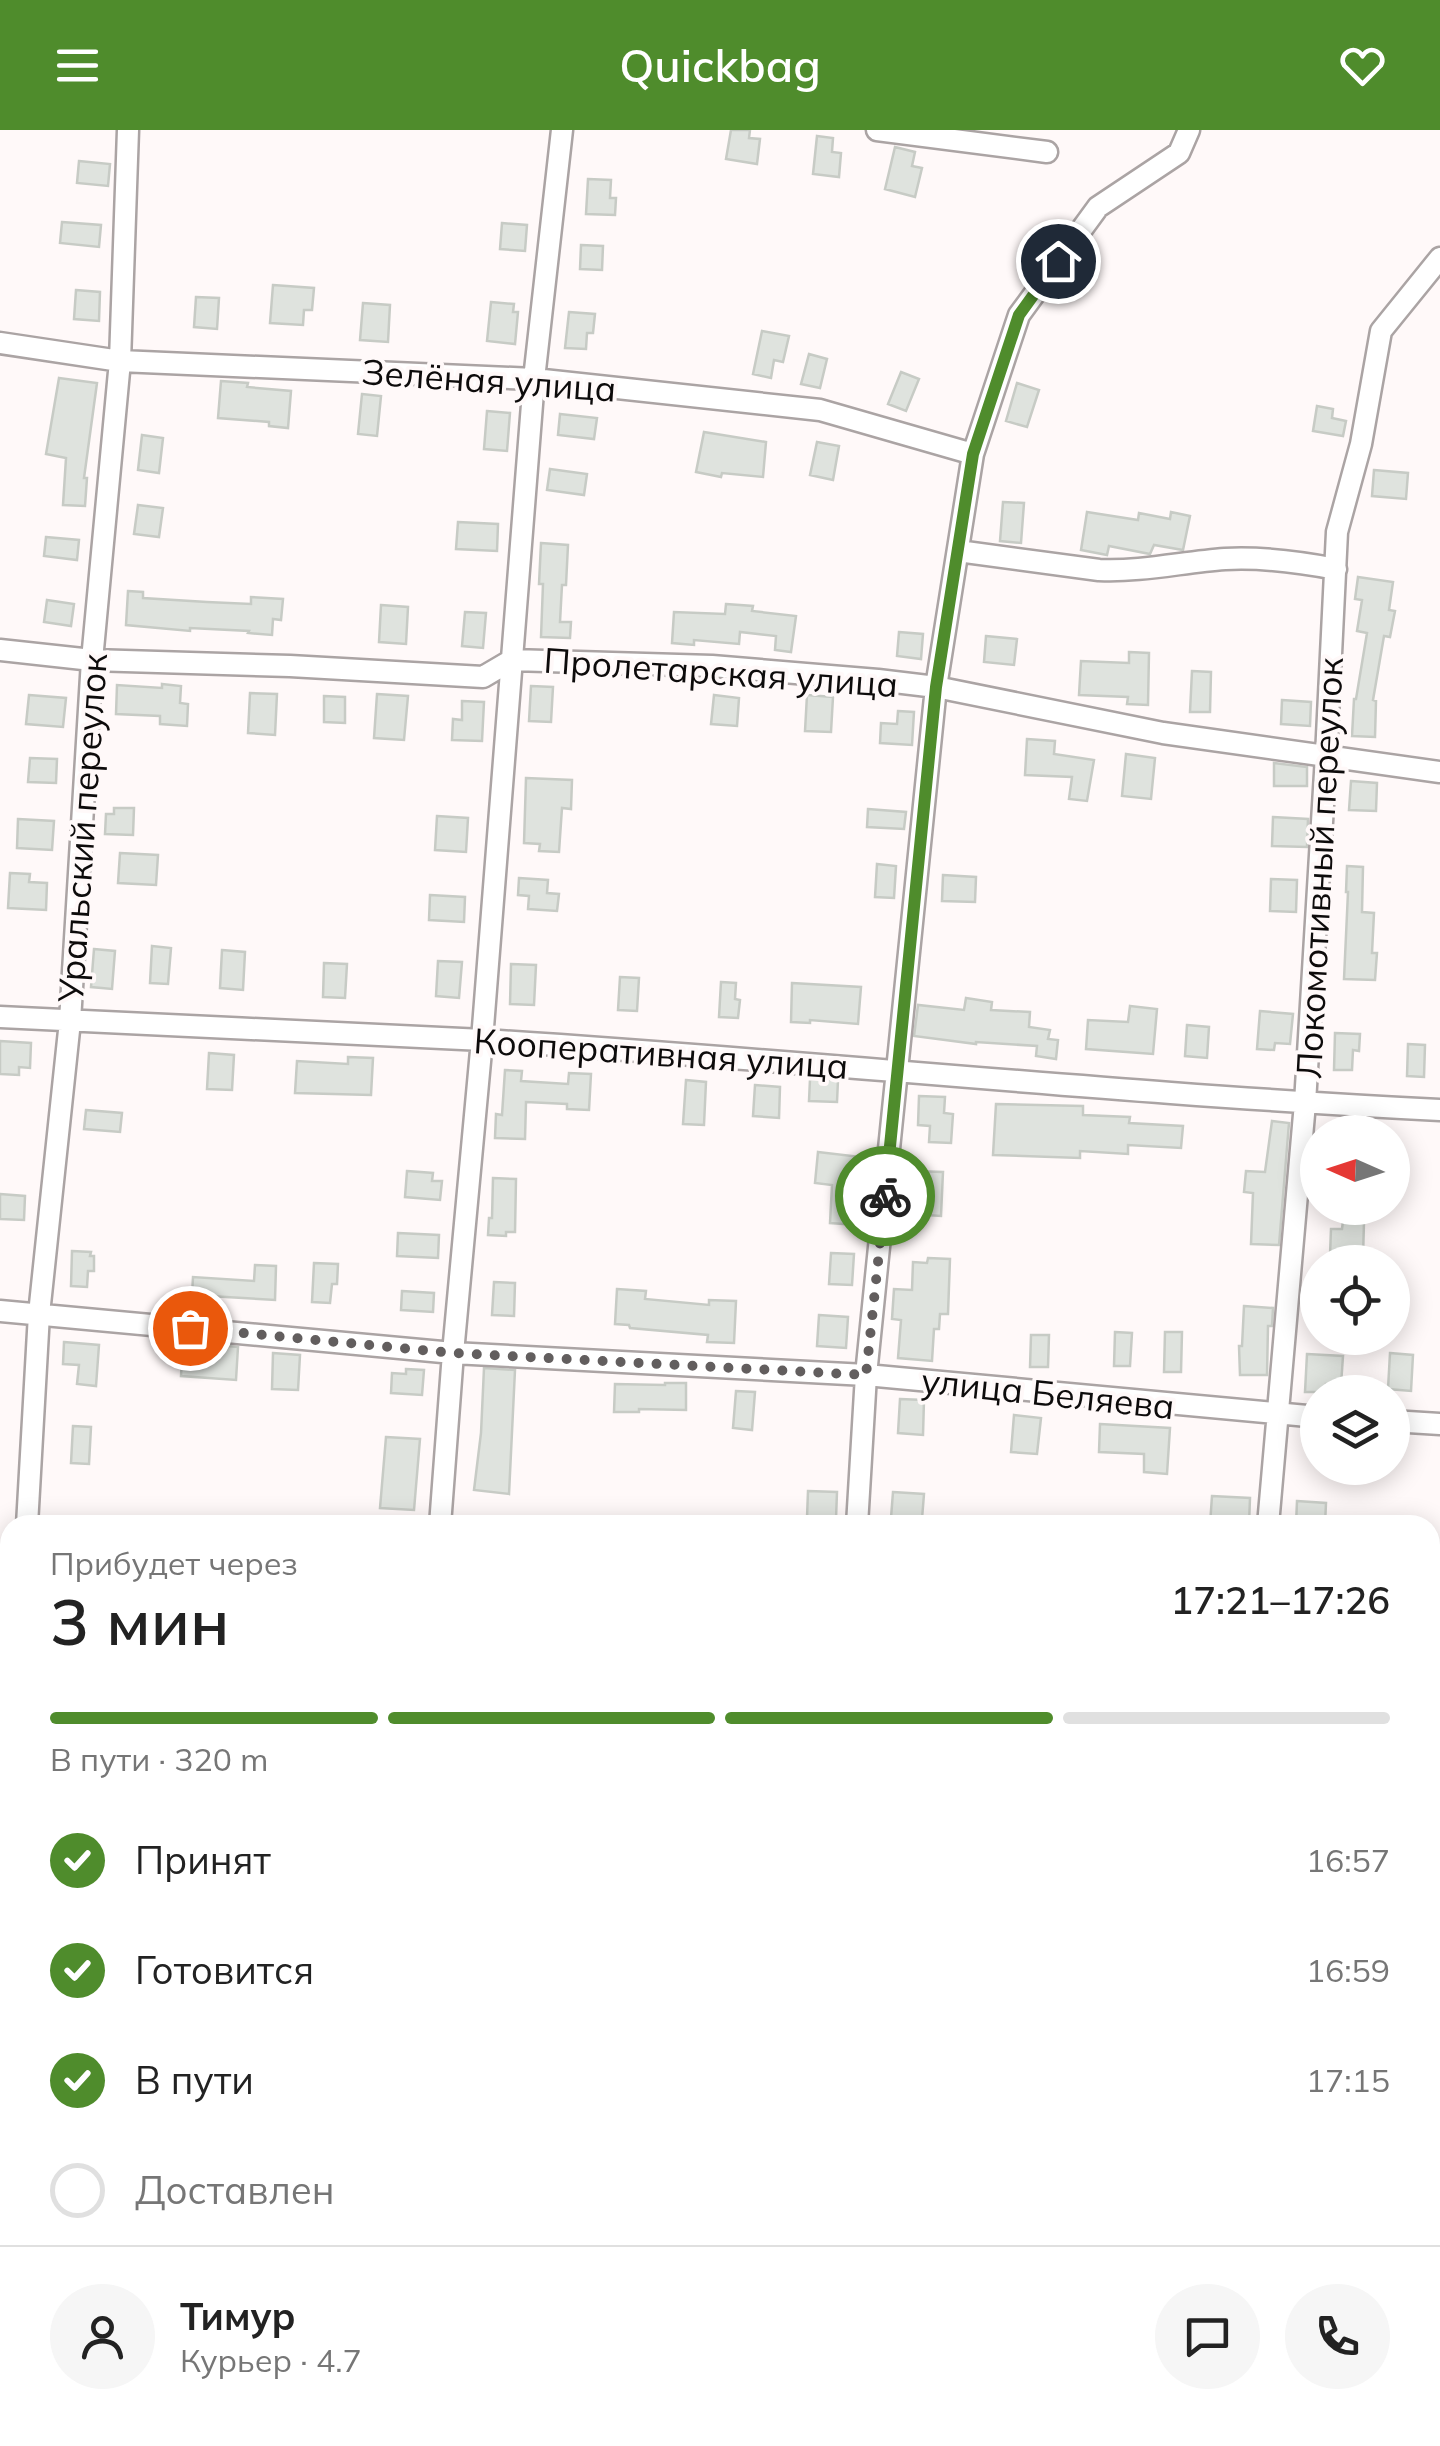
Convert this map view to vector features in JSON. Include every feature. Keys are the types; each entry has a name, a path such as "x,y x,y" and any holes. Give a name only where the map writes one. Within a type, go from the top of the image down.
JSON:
{"street":[{"name":"Уральский переулок","path":"28,1515 39,1314 70,1021 92,660 120,362 128,130"},
{"path":"441,1515 534,379 562,130"},
{"path":"877,130 1048,152"},
{"path":"858,1515 866,1375 936,687 973,454 1019,315 1098,207 1180,153 1189,130"},
{"name":"Локомотивный переулок","path":"1269,1515 1304,1103 1336,532 1361,444 1380,332 1440,258"},
{"name":"Зелёная улица","path":"0,342 120,362 534,379 820,410 973,454"},
{"path":"958,551 1098,570 1232,559 1297,561 1336,569"},
{"name":"Пролетарская улица","path":"0,650 92,660 483,676 512,660 712,666 878,680 936,687 1163,733 1440,772"},
{"name":"Кооперативная улица","path":"0,1017 482,1040 1440,1110"},
{"name":"улица Беляева","path":"0,1311 453,1353 866,1375 1300,1417"},
{"path":"1410,1422 1440,1424"}],"building":[{"path":"731,130 750,130 749,138 760,139 757,164 726,159"},
{"path":"817,136 833,138 832,152 841,153 839,177 813,174"},
{"path":"895,147 915,152 912,166 922,168 915,197 885,189"},
{"path":"79,161 110,164 108,186 77,183"},
{"path":"588,179 611,180 610,198 616,198 615,215 586,214"},
{"path":"62,222 101,225 99,247 60,243"},
{"path":"502,223 527,225 525,251 500,249"},
{"path":"581,245 603,246 602,270 580,269"},
{"path":"273,285 314,288 312,310 304,310 303,325 270,323"},
{"path":"76,290 100,292 99,321 74,319"},
{"path":"196,297 219,298 217,329 194,327"},
{"path":"491,302 514,304 513,312 518,312 515,344 487,341"},
{"path":"363,303 390,305 388,342 360,340"},
{"path":"569,312 595,314 593,333 587,333 586,349 565,348"},
{"path":"762,331 789,336 783,362 774,360 771,378 753,374"},
{"path":"809,354 827,359 820,388 801,384"},
{"path":"901,372 919,379 906,411 888,404"},
{"path":"59,378 97,383 84,478 85,506 63,505 66,458 46,454"},
{"path":"221,381 291,391 288,428 269,426 269,422 218,418"},
{"path":"1017,383 1039,390 1027,427 1006,421"},
{"path":"362,394 381,396 377,436 358,434"},
{"path":"1317,406 1333,409 1332,418 1346,421 1343,436 1313,431"},
{"path":"487,411 510,413 507,451 484,449"},
{"path":"560,414 597,418 594,439 558,435"},
{"path":"704,432 766,442 763,477 722,473 721,477 696,472"},
{"path":"142,435 163,438 159,473 138,470"},
{"path":"817,442 839,446 833,480 810,475"},
{"path":"550,469 587,474 584,495 547,490"},
{"path":"1374,470 1408,473 1406,499 1372,496"},
{"path":"1003,502 1024,503 1021,543 1000,541"},
{"path":"138,505 163,508 159,537 134,534"},
{"path":"1087,512 1138,520 1139,513 1170,519 1171,512 1190,516 1183,550 1154,545 1150,554 1109,546 1107,555 1081,550"},
{"path":"458,522 498,524 497,551 456,549"},
{"path":"46,537 79,540 77,560 44,556"},
{"path":"541,543 568,545 560,622 571,622 570,638 541,637"},
{"path":"1358,577 1393,582 1389,610 1395,611 1390,637 1384,636 1373,700 1375,737 1352,736 1354,699 1367,633 1357,631 1362,600 1355,599"},
{"path":"128,591 143,592 143,598 207,602 251,604 251,597 283,599 281,620 273,619 272,635 126,625"},
{"path":"47,600 74,604 71,626 44,622"},
{"path":"726,604 796,616 791,652 775,650 776,636 740,632 739,644 694,640 694,645 672,643 674,612 725,614"},
{"path":"381,605 408,607 406,644 379,642"},
{"path":"465,612 486,613 483,648 462,646"},
{"path":"899,632 923,634 921,659 897,656"},
{"path":"986,636 1017,639 1014,665 984,662"},
{"path":"1129,652 1149,653 1148,705 1127,704 1128,697 1079,695 1081,661 1129,663"},
{"path":"1192,671 1211,672 1210,712 1190,712"},
{"path":"162,684 181,686 180,703 188,704 187,726 160,724 160,716 116,714 117,685 162,688"},
{"path":"531,686 553,687 551,722 529,721"},
{"path":"250,693 277,694 275,735 248,733"},
{"path":"377,694 408,696 404,740 374,738"},
{"path":"29,695 66,698 63,727 26,724"},
{"path":"714,695 739,698 737,726 711,724"},
{"path":"807,695 833,697 831,732 805,731"},
{"path":"324,696 345,697 345,723 324,722"},
{"path":"1282,700 1311,702 1310,726 1281,724"},
{"path":"462,701 484,702 482,741 452,740 453,719 462,720"},
{"path":"898,711 914,712 912,745 880,743 881,723 897,724"},
{"path":"1027,739 1055,741 1054,754 1094,760 1087,801 1069,799 1072,777 1025,775"},
{"path":"1126,754 1155,758 1151,799 1122,796"},
{"path":"30,758 57,759 56,783 28,782"},
{"path":"1274,763 1307,767 1307,786 1274,786"},
{"path":"526,778 572,780 571,809 562,808 559,852 539,851 540,844 524,843"},
{"path":"1351,781 1377,783 1376,811 1349,810"},
{"path":"114,808 134,808 133,835 105,834 106,814 114,814"},
{"path":"868,809 906,812 904,829 867,827"},
{"path":"437,816 468,818 466,852 435,850"},
{"path":"1273,817 1308,819 1307,847 1272,846"},
{"path":"18,819 54,821 52,850 17,848"},
{"path":"120,853 158,855 156,885 118,883"},
{"path":"877,864 896,866 894,898 875,897"},
{"path":"1347,866 1363,867 1362,912 1374,913 1375,980 1344,979"},
{"path":"10,873 30,874 29,882 47,883 46,910 8,908"},
{"path":"943,875 976,877 975,902 942,901"},
{"path":"519,878 548,880 547,893 559,894 557,911 528,909 529,896 518,895"},
{"path":"1271,879 1297,880 1296,912 1270,911"},
{"path":"430,895 465,897 464,922 429,920"},
{"path":"152,946 171,948 168,984 150,983"},
{"path":"94,949 115,951 112,989 91,987"},
{"path":"222,950 245,952 243,990 220,988"},
{"path":"438,961 462,962 459,998 436,996"},
{"path":"324,963 347,964 345,998 323,997"},
{"path":"511,964 536,965 534,1005 510,1004"},
{"path":"620,977 639,978 637,1011 618,1010"},
{"path":"721,982 736,983 735,999 740,1000 738,1018 719,1017"},
{"path":"792,983 861,987 858,1024 791,1022"},
{"path":"966,998 992,1002 991,1010 1030,1012 1029,1027 1050,1030 1048,1039 1058,1040 1056,1059 1036,1056 1037,1046 914,1036 918,1005 964,1010"},
{"path":"1130,1006 1157,1009 1153,1054 1086,1049 1088,1020 1128,1022"},
{"path":"1260,1011 1293,1014 1290,1044 1275,1043 1274,1050 1257,1049"},
{"path":"1187,1025 1209,1027 1207,1058 1185,1056"},
{"path":"1335,1033 1360,1034 1359,1051 1353,1050 1352,1070 1334,1070"},
{"path":"0,1041 31,1043 30,1068 19,1067 19,1075 0,1074"},
{"path":"1408,1044 1425,1045 1424,1077 1407,1076"},
{"path":"209,1053 234,1055 232,1090 207,1089"},
{"path":"348,1057 373,1058 371,1095 295,1093 297,1061 348,1064"},
{"path":"505,1070 522,1071 521,1081 568,1084 569,1073 591,1074 589,1110 567,1109 567,1104 526,1102 525,1139 495,1138 496,1114 502,1115"},
{"path":"810,1079 838,1080 837,1102 809,1101"},
{"path":"686,1080 706,1082 704,1125 683,1124"},
{"path":"755,1085 780,1087 779,1118 753,1116"},
{"path":"919,1096 945,1097 944,1113 953,1114 951,1143 929,1142 930,1126 918,1125"},
{"path":"996,1104 1083,1106 1083,1115 1130,1117 1129,1123 1183,1126 1181,1148 1128,1145 1128,1154 1080,1151 1080,1158 993,1155"},
{"path":"86,1110 122,1113 120,1132 84,1129"},
{"path":"1272,1121 1289,1123 1279,1245 1251,1244 1253,1193 1244,1192 1246,1171 1265,1172"},
{"path":"818,1152 861,1157 857,1225 830,1223 832,1185 815,1183"},
{"path":"407,1171 433,1173 432,1181 442,1181 440,1200 405,1197"},
{"path":"913,1171 943,1172 941,1216 911,1214"},
{"path":"493,1178 516,1179 515,1232 506,1232 506,1236 488,1235"},
{"path":"0,1194 25,1196 24,1220 0,1219"},
{"path":"1342,1225 1364,1225 1363,1245 1330,1245 1331,1229 1342,1229"},
{"path":"398,1233 439,1235 438,1258 397,1256"},
{"path":"72,1251 91,1252 90,1256 94,1256 94,1271 88,1271 87,1287 71,1286"},
{"path":"831,1253 854,1254 852,1285 829,1284"},
{"path":"928,1258 950,1259 948,1314 940,1314 939,1329 934,1329 932,1361 898,1358 901,1320 892,1319 894,1289 912,1290 913,1262 927,1263"},
{"path":"314,1263 338,1264 337,1284 332,1284 330,1303 312,1302"},
{"path":"255,1265 276,1266 275,1300 192,1295 193,1277 254,1281"},
{"path":"494,1282 515,1283 514,1316 492,1315"},
{"path":"617,1289 646,1291 645,1299 709,1305 709,1300 736,1301 734,1343 707,1342 708,1335 615,1324"},
{"path":"402,1291 434,1293 433,1312 401,1310"},
{"path":"1244,1306 1273,1308 1272,1326 1268,1326 1267,1375 1240,1375"},
{"path":"819,1315 848,1317 846,1348 817,1346"},
{"path":"1115,1332 1132,1333 1130,1366 1114,1366"},
{"path":"1165,1332 1182,1332 1181,1372 1164,1372"},
{"path":"1031,1335 1049,1335 1048,1367 1030,1367"},
{"path":"64,1342 99,1345 96,1386 77,1384 79,1365 63,1364"},
{"path":"183,1342 238,1347 236,1380 181,1376"},
{"path":"273,1353 300,1355 298,1390 272,1389"},
{"path":"1307,1355 1343,1356 1342,1375 1306,1375"},
{"path":"1390,1355 1413,1355 1411,1391 1410,1375 1389,1375"},
{"path":"484,1368 515,1370 509,1494 474,1490"},
{"path":"406,1369 424,1370 422,1395 391,1393 392,1373 406,1374"},
{"path":"686,1383 686,1410 614,1412 615,1384"},
{"path":"736,1391 755,1392 752,1430 733,1428"},
{"path":"900,1399 924,1400 923,1435 898,1433"},
{"path":"1014,1415 1041,1418 1037,1454 1011,1452"},
{"path":"1100,1424 1170,1428 1167,1474 1144,1472 1144,1454 1099,1452"},
{"path":"73,1426 91,1427 89,1464 71,1463"},
{"path":"386,1437 420,1439 414,1510 380,1508"},
{"path":"808,1491 837,1492 836,1515 807,1515"},
{"path":"893,1492 924,1494 922,1515 891,1515"},
{"path":"1212,1496 1250,1498 1249,1515 1211,1515"},
{"path":"1297,1501 1326,1503 1325,1515 1296,1515"}],"way so far":[{"path":"190,1328 453,1353 866,1375 885,1196"}],"route":[{"path":"885,1196 936,687 973,454 1019,315 1058,261"}]}
